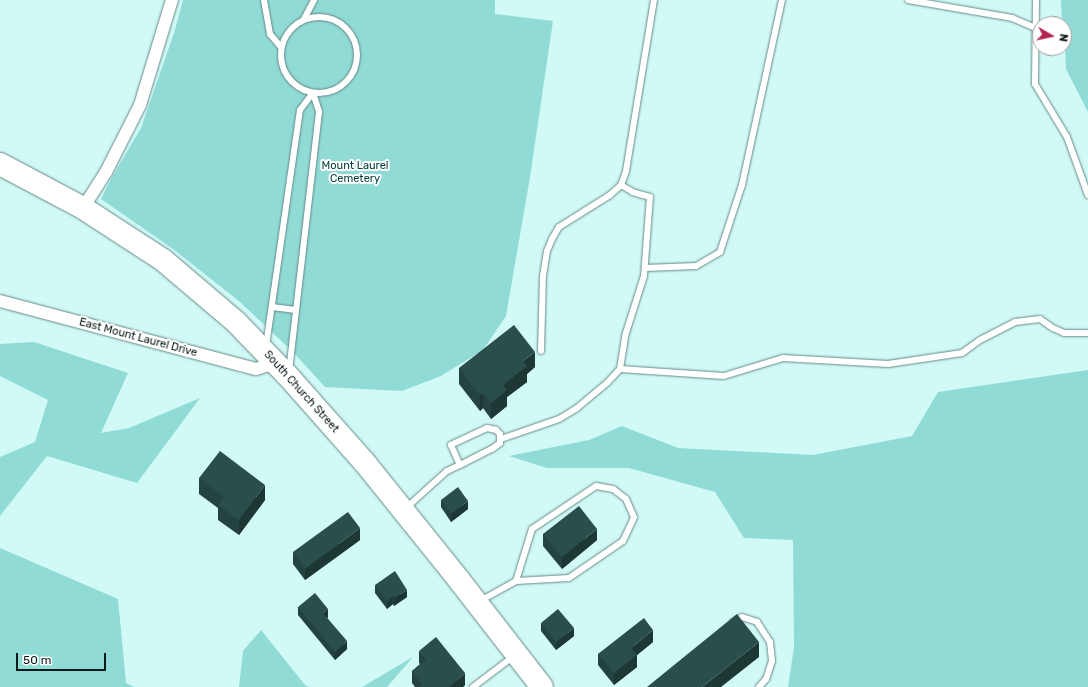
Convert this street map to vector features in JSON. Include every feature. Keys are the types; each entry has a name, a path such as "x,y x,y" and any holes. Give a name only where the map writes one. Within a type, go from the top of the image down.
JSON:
{"highway":[{"name":"South Church Street","path":"0,164 83,208 163,260 236,322 365,463 542,687"}],"street":[{"path":"83,208 106,172 140,105 172,0"},
{"name":"East Mount Laurel Drive","path":"0,301 256,369 276,364"}],"lane":[{"path":"264,0 270,34 281,47"},
{"path":"304,19 317,16 330,18 342,24 351,33 356,45 358,58 348,81 338,89 326,93 313,93 301,90 287,77 280,59 281,47 290,30 304,19 314,0"},
{"path":"541,352 543,276 547,251 552,239 559,227 610,195 620,185 626,171 654,0"},
{"path":"645,268 696,266 720,252 742,185 782,0"},
{"path":"908,0 1012,18 1032,27"},
{"path":"1035,16 1036,0"},
{"path":"1035,56 1035,84 1067,137 1088,195"},
{"path":"276,364 272,307 300,110 313,93"},
{"path":"276,364 296,310 319,112 313,93"},
{"path":"501,438 559,419 578,408 620,369 626,333 644,276 650,197 633,192 620,185"},
{"path":"272,307 296,310"},
{"path":"620,369 724,376 783,358 888,364 962,353 980,340 1015,322 1040,319 1053,328 1064,333 1088,333"},
{"path":"403,510 447,471 460,465 492,449 500,443 500,434 496,430 487,428 451,445 460,465"},
{"path":"476,602 516,580 569,578 623,541 634,517 626,499 613,489 596,486 532,529 516,580"},
{"path":"725,628 742,618 757,622 770,642 772,661 766,679 759,687"},
{"path":"473,687 517,654"}],"green space":[{"name":"Mount Laurel Cemetery","path":"183,0 495,0 495,14 553,21 530,177 506,316 483,350 441,376 402,391 325,387 293,352 240,302 173,249 101,199 112,177 141,128 174,33"},
{"path":"1061,0 1088,0 1088,112 1066,69 1065,56 1072,56 1072,16 1062,16"},
{"path":"34,342 128,373 101,433 129,428 200,398 137,483 47,456 0,516 0,457 35,442 48,400 0,376 0,344"},
{"path":"1088,370 1088,687 788,687 794,647 793,540 744,538 715,492 629,468 547,468 509,456 589,440 622,426 678,448 813,455 912,436 938,392"},
{"path":"0,548 118,599 126,683 134,687 0,687"},
{"path":"261,630 305,685 309,687 239,687 243,651"},
{"path":"413,657 387,687 362,687"}],"building":[{"path":"514,325 535,352 523,361 527,366 503,385 507,390 491,403 483,393 480,395 459,368"},
{"path":"220,451 265,485 239,520 218,505 224,497 199,478"},
{"path":"458,487 468,501 451,514 441,500"},
{"path":"579,506 597,529 562,557 543,534"},
{"path":"348,512 360,528 305,569 293,552"},
{"path":"395,571 407,590 394,598 393,596 387,601 375,585"},
{"path":"315,593 328,609 323,613 347,641 335,652 298,607"},
{"path":"558,609 574,628 556,642 541,623"},
{"path":"737,614 759,642 702,687 647,687"},
{"path":"644,618 653,630 631,648 637,655 614,673 598,654"},
{"path":"436,637 465,673 449,687 419,687 422,685 412,671 426,660 419,651"}]}
